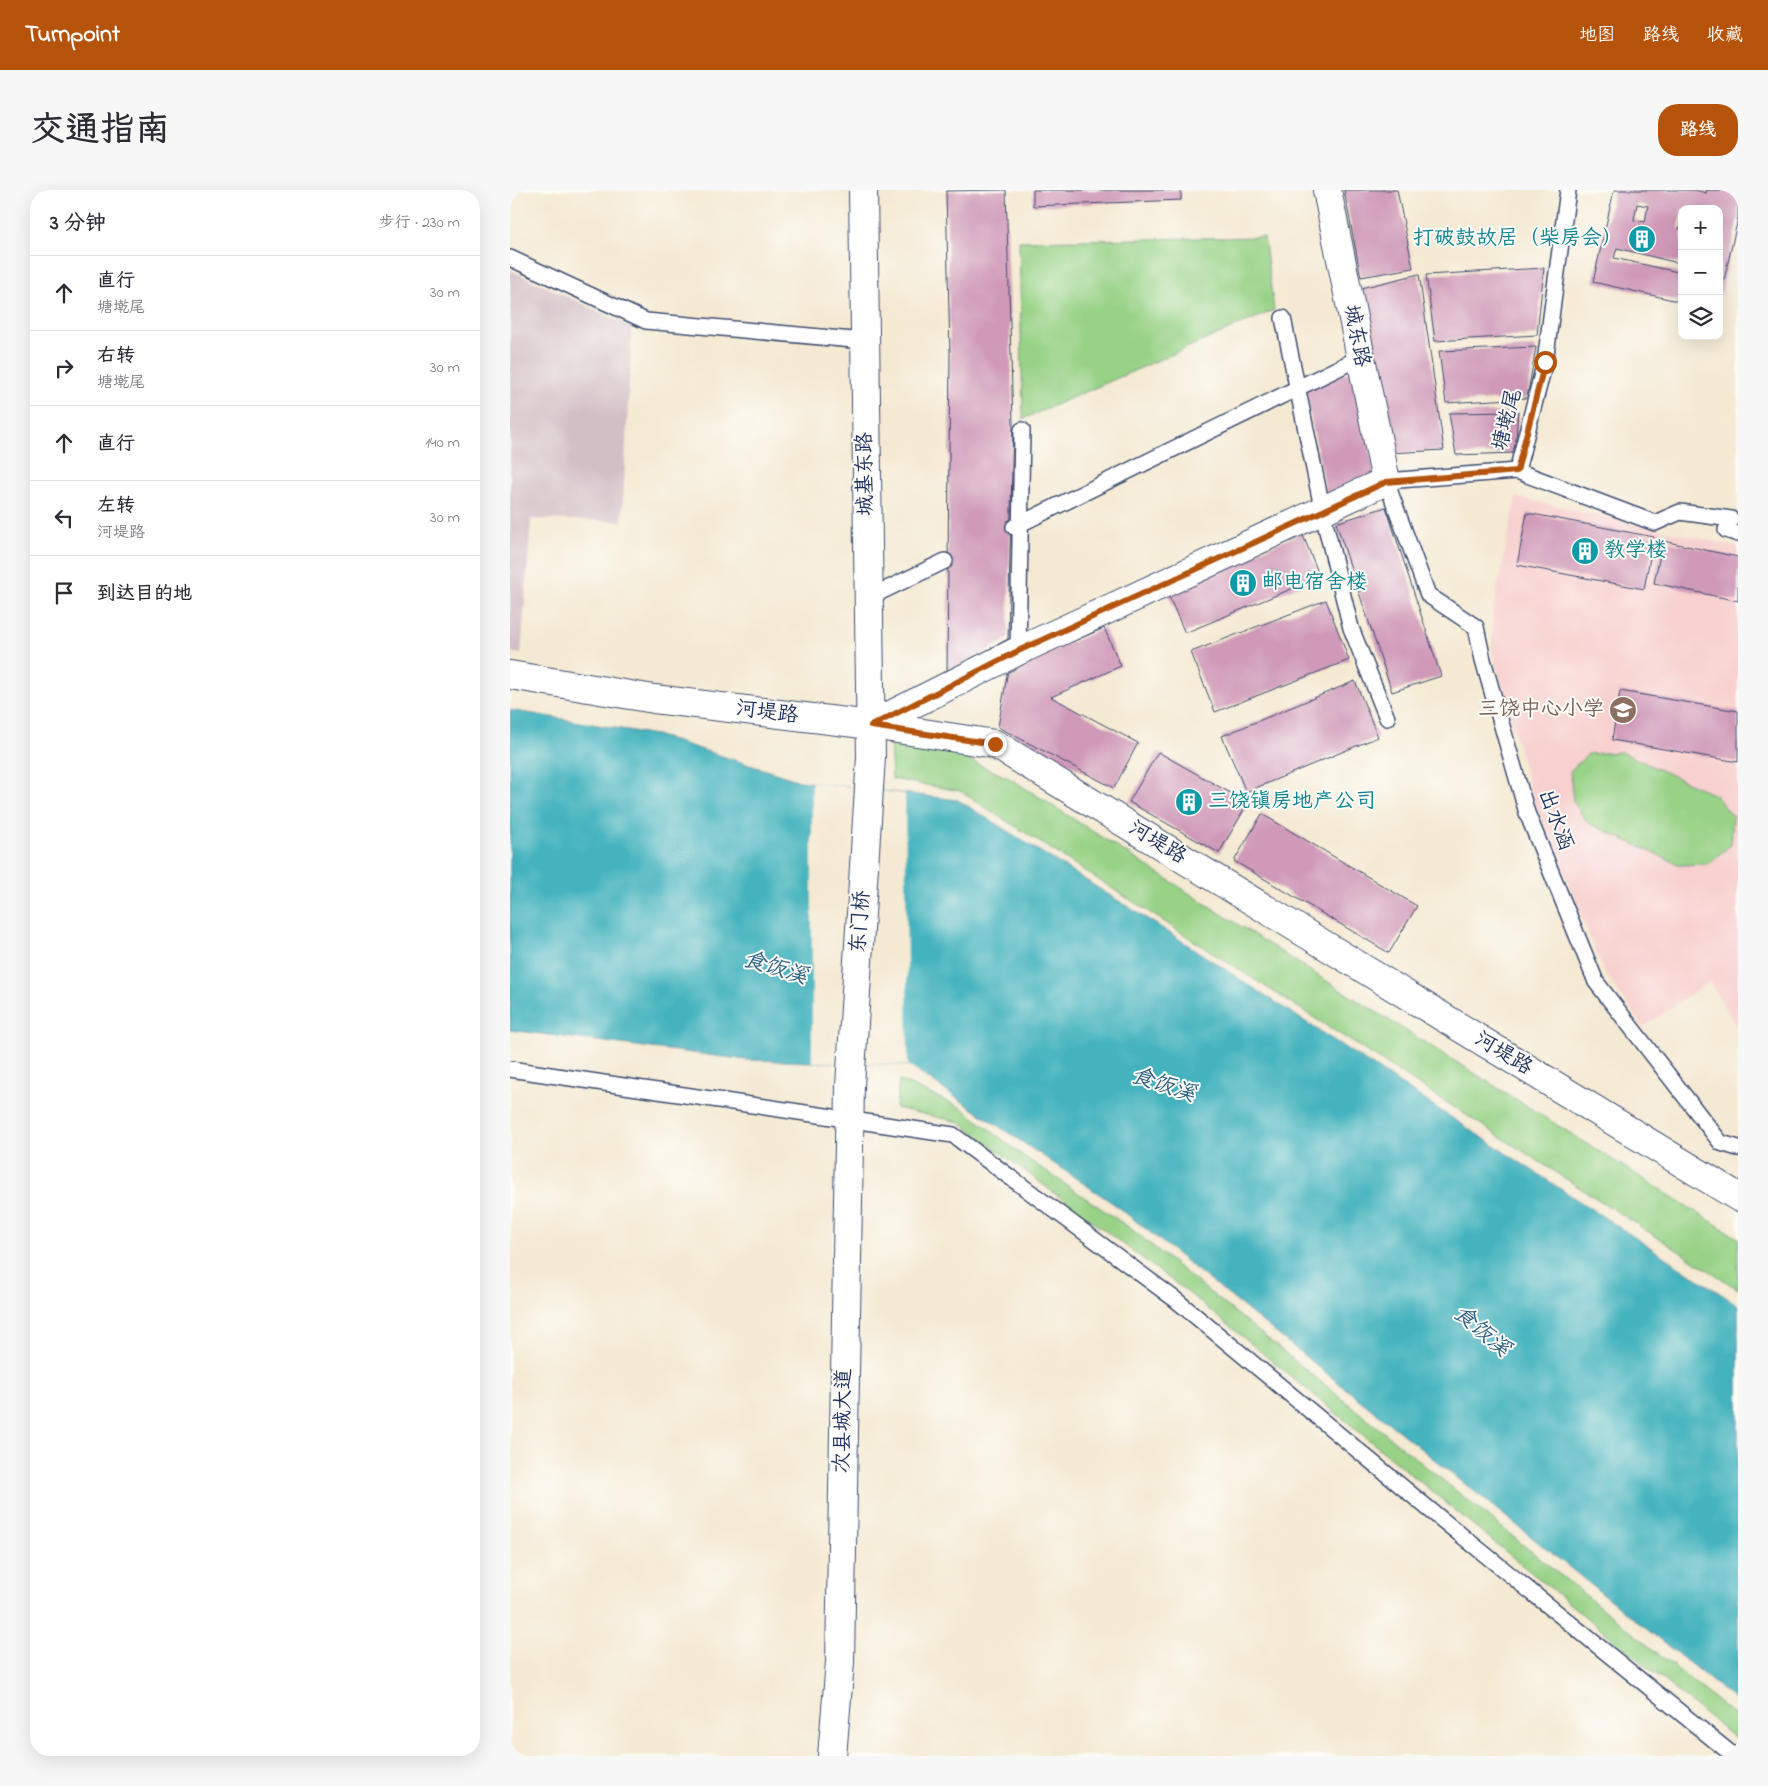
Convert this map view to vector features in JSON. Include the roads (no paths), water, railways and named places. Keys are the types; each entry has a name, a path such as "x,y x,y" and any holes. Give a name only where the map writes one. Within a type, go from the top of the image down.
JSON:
{"main road":[{"name":"城基东路","path":"863,190 872,758"},
{"name":"城东路","path":"1327,190 1386,482"},
{"path":"871,726 1018,651 1386,482"},
{"name":"河堤路","path":"510,676 654,699 871,726 995,744 1738,1197"},
{"name":"东门桥","path":"850,1086 872,758"},
{"name":"次县城大道","path":"832,1756 840,1662 850,1086"}],"lane":[{"name":"塘墘尾","path":"1386,482 1517,471 1545,362 1568,190"},
{"path":"510,258 646,321 864,341"},
{"path":"1283,318 1323,510 1351,628 1387,718"},
{"path":"1017,525 1361,357"},
{"path":"1018,651 1017,525 1022,430"},
{"path":"1517,471 1655,522 1680,512 1731,519 1726,530 1738,534"},
{"name":"出水涵","path":"1386,482 1428,595 1476,627 1483,660 1528,813 1596,982 1721,1143 1738,1148"},
{"path":"868,598 944,561"},
{"path":"510,1069 952,1135 1176,1300 1442,1520 1734,1756"}],"water":[{"name":"食饭溪","path":"510,710 656,735 800,781 958,800 1165,930 1738,1305 1738,1702 1117,1206 908,1065 747,1060 510,1030"}],"place":[{"name":"打破鼓故居（柴房会）","path":"1642,239"},
{"name":"教学楼","path":"1585,551"},
{"name":"邮电宿舍楼","path":"1243,583"},
{"name":"三饶中心小学","path":"1623,710"},
{"name":"三饶镇房地产公司","path":"1189,802"}]}
